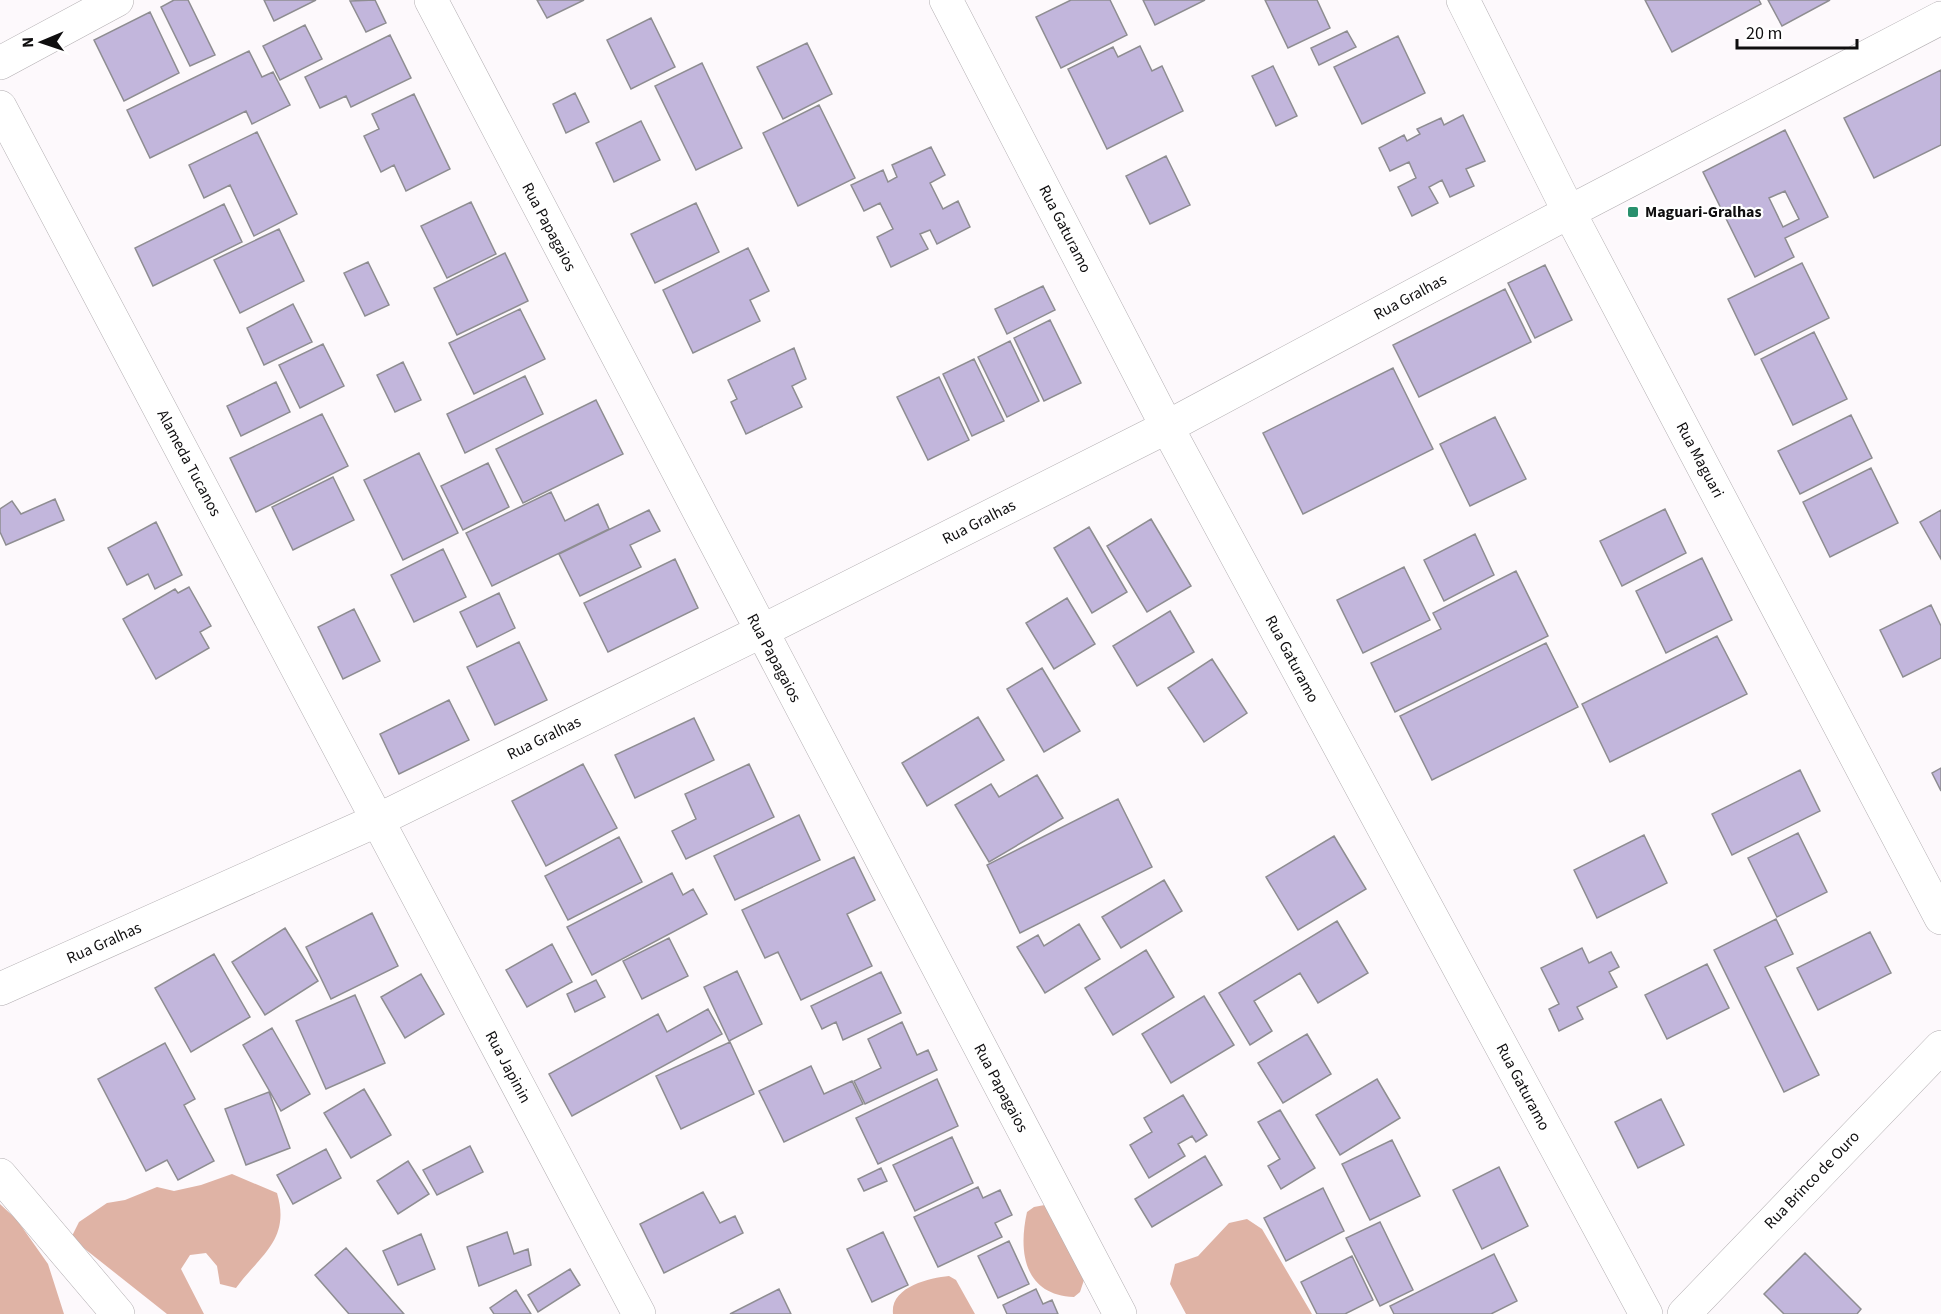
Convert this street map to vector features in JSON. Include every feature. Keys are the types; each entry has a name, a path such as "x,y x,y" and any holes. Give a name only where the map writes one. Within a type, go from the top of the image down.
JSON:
{"street":[{"path":"0,63 117,0"},
{"name":"Rua Papagaios","path":"431,0 760,632 1120,1314"},
{"name":"Rua Gaturamo","path":"946,0 1167,427 1646,1314"},
{"name":"Rua Maguari","path":"1463,0 1569,212 1941,918"},
{"name":"Rua Gralhas","path":"0,989 378,820 760,632 1167,427 1569,212 1941,18"},
{"name":"Alameda Tucanos","path":"0,107 378,820"},
{"name":"Rua Japinin","path":"378,820 639,1314"},
{"name":"Rua Brinco de Ouro","path":"1684,1314 1941,1047"},
{"path":"0,1175 118,1314"}],"shaded area":[{"path":"232,1174 277,1193 280,1223 271,1246 236,1288 220,1284 217,1266 206,1253 190,1255 181,1269 204,1314 167,1314 71,1238 79,1222 107,1203 125,1200 157,1187 174,1191 201,1185"},
{"path":"0,1204 17,1220 48,1264 64,1314 0,1314"},
{"path":"1050,1204 1085,1277 1080,1292 1074,1297 1057,1294 1044,1288 1028,1269 1024,1242 1027,1212 1034,1207"},
{"path":"1247,1219 1262,1229 1312,1314 1186,1314 1170,1284 1175,1264 1198,1256 1229,1223"},
{"path":"949,1276 956,1280 975,1314 893,1314 894,1305 904,1291 931,1279"}],"building":[{"path":"174,0 188,0 215,55 190,66 161,7"},
{"path":"264,0 316,0 274,21"},
{"path":"375,0 386,23 366,32 350,1"},
{"path":"537,0 584,0 547,18"},
{"path":"1071,0 1110,0 1127,35 1061,68 1036,17"},
{"path":"1143,0 1205,0 1155,25"},
{"path":"1265,0 1317,0 1330,28 1288,48"},
{"path":"1645,0 1759,0 1761,4 1672,52"},
{"path":"1768,0 1830,0 1782,26"},
{"path":"150,12 179,73 124,101 94,40"},
{"path":"651,18 675,67 631,89 607,40"},
{"path":"305,25 322,59 280,80 263,46"},
{"path":"1347,31 1356,47 1319,65 1311,48"},
{"path":"390,35 411,78 351,107 346,96 320,108 305,77"},
{"path":"1398,36 1425,93 1362,124 1334,67"},
{"path":"807,43 832,94 783,119 757,67"},
{"path":"1140,46 1152,71 1162,66 1183,111 1107,149 1068,69 1113,47 1118,57"},
{"path":"249,51 262,77 273,72 290,105 252,124 246,111 150,158 127,110"},
{"path":"702,63 742,148 696,170 655,86"},
{"path":"1273,66 1297,116 1276,126 1252,76"},
{"path":"1941,70 1941,145 1874,178 1844,118"},
{"path":"575,93 589,122 566,133 553,104"},
{"path":"414,94 450,169 406,191 394,165 381,172 364,136 379,129 372,114"},
{"path":"819,105 855,178 798,206 763,133"},
{"path":"1463,115 1485,161 1466,169 1474,186 1450,197 1442,180 1429,187 1438,203 1412,216 1398,187 1416,178 1409,162 1390,171 1379,148 1404,135 1407,141 1420,134 1417,129 1441,118 1444,125"},
{"path":"641,121 660,160 614,182 596,143"},
{"path":"1785,130 1828,217 1785,238 1794,257 1755,277 1703,172","holes":["1785,191 1799,219 1783,227 1769,198"]},
{"path":"257,132 297,214 254,236 230,185 204,198 189,165"},
{"path":"931,147 945,175 930,183 943,209 958,201 970,227 937,244 930,230 920,234 928,249 891,267 877,237 893,229 880,203 864,211 851,185 883,170 888,182 897,177 892,165"},
{"path":"1166,156 1190,205 1150,224 1126,176"},
{"path":"471,202 496,254 447,278 421,226"},
{"path":"696,203 719,252 655,283 631,234"},
{"path":"224,204 242,242 153,286 135,248"},
{"path":"279,229 304,281 240,313 214,260"},
{"path":"748,248 769,291 750,300 760,321 693,353 663,290"},
{"path":"505,253 528,301 457,335 434,288"},
{"path":"368,262 389,305 365,316 344,273"},
{"path":"1802,263 1829,318 1755,355 1728,299"},
{"path":"1545,265 1572,320 1535,338 1508,283"},
{"path":"1043,286 1055,310 1007,334 995,309"},
{"path":"1505,289 1531,342 1419,397 1393,345"},
{"path":"293,304 312,342 264,365 247,328"},
{"path":"520,309 545,359 474,394 449,343"},
{"path":"1050,320 1081,383 1044,401 1014,338"},
{"path":"1814,332 1847,399 1793,425 1761,359"},
{"path":"1010,341 1039,401 1007,417 978,357"},
{"path":"323,344 344,386 300,408 279,365"},
{"path":"794,348 806,379 792,386 802,407 746,434 731,402 737,399 728,380"},
{"path":"974,359 1004,421 972,436 943,374"},
{"path":"403,362 421,400 395,412 377,375"},
{"path":"1393,368 1433,449 1303,514 1263,433"},
{"path":"525,376 543,414 465,453 447,414"},
{"path":"939,377 969,440 928,460 897,397"},
{"path":"276,382 290,412 241,436 227,406"},
{"path":"596,400 623,454 523,503 496,449"},
{"path":"322,414 348,466 256,512 230,458"},
{"path":"1851,415 1872,458 1800,494 1778,451"},
{"path":"1495,417 1526,479 1470,506 1440,444"},
{"path":"419,453 458,533 403,560 364,480"},
{"path":"488,463 509,507 463,530 441,486"},
{"path":"1871,468 1898,523 1830,557 1803,502"},
{"path":"333,477 354,520 293,550 272,507"},
{"path":"551,492 565,521 598,504 609,529 492,586 466,533"},
{"path":"55,499 64,520 6,545 0,532 0,509 12,501 21,514"},
{"path":"1665,509 1686,553 1622,586 1600,541"},
{"path":"649,510 660,531 630,545 641,567 580,596 559,554"},
{"path":"1941,510 1941,559 1920,522"},
{"path":"1151,519 1191,586 1147,612 1107,546"},
{"path":"156,522 182,575 155,589 148,574 127,585 108,548"},
{"path":"1089,527 1127,592 1092,613 1054,548"},
{"path":"1475,534 1494,575 1444,601 1424,560"},
{"path":"443,549 466,597 414,622 391,575"},
{"path":"1702,558 1732,620 1666,653 1636,591"},
{"path":"675,559 698,608 608,652 584,603"},
{"path":"1404,567 1430,620 1363,653 1337,600"},
{"path":"1516,571 1548,636 1395,712 1371,663 1441,629 1433,613"},
{"path":"189,587 211,626 200,632 209,648 156,679 123,619 175,589 178,593"},
{"path":"499,593 515,628 477,647 460,612"},
{"path":"1067,598 1095,644 1054,669 1026,623"},
{"path":"1931,605 1941,626 1941,658 1903,677 1880,630"},
{"path":"354,609 380,661 343,679 318,627"},
{"path":"1170,611 1194,652 1137,686 1113,646"},
{"path":"1717,636 1747,694 1610,762 1582,704"},
{"path":"519,642 547,700 495,725 467,667"},
{"path":"1546,643 1578,707 1432,780 1400,716"},
{"path":"1212,659 1247,713 1204,742 1168,688"},
{"path":"1042,668 1080,731 1044,752 1007,689"},
{"path":"449,700 469,740 399,774 380,734"},
{"path":"978,717 1004,760 927,806 902,763"},
{"path":"694,718 714,760 635,798 615,755"},
{"path":"583,764 617,828 546,866 512,801"},
{"path":"749,764 774,817 686,859 672,831 696,819 685,794"},
{"path":"1941,768 1941,791 1932,773"},
{"path":"1800,770 1820,811 1732,855 1712,814"},
{"path":"1037,775 1063,818 989,862 955,805 991,784 999,797"},
{"path":"1118,799 1152,867 1020,933 987,865"},
{"path":"799,815 820,860 735,900 714,856"},
{"path":"1798,833 1827,892 1777,917 1748,858"},
{"path":"1644,835 1667,883 1597,918 1574,870"},
{"path":"1334,836 1366,889 1298,930 1266,877"},
{"path":"619,837 642,882 568,920 545,876"},
{"path":"854,857 875,900 847,914 872,966 801,1000 778,952 765,958 742,910"},
{"path":"672,873 683,895 693,889 707,914 592,975 567,927"},
{"path":"1164,880 1182,911 1121,948 1102,917"},
{"path":"372,913 398,966 331,999 306,947"},
{"path":"1776,919 1793,954 1765,967 1819,1075 1784,1092 1714,950"},
{"path":"1337,921 1368,973 1318,1003 1300,973 1254,1001 1272,1031 1250,1045 1219,993"},
{"path":"1079,924 1100,959 1045,993 1017,947 1038,935 1044,946"},
{"path":"285,928 318,981 265,1015 232,962"},
{"path":"1870,932 1891,973 1818,1010 1797,968"},
{"path":"669,938 688,976 642,999 623,961"},
{"path":"552,944 572,982 527,1007 506,970"},
{"path":"1582,948 1589,963 1611,952 1619,967 1609,972 1617,987 1577,1007 1583,1019 1559,1031 1549,1009 1559,1004 1541,968"},
{"path":"1146,950 1174,997 1113,1035 1085,988"},
{"path":"214,954 250,1017 191,1052 155,988"},
{"path":"1707,964 1729,1008 1667,1039 1645,995"},
{"path":"737,971 762,1024 729,1041 704,987"},
{"path":"881,972 901,1013 843,1040 836,1022 822,1029 811,1006"},
{"path":"421,974 444,1014 405,1038 381,997"},
{"path":"596,980 605,997 575,1012 567,994"},
{"path":"355,995 385,1063 326,1089 296,1021"},
{"path":"1204,996 1234,1045 1171,1083 1142,1034"},
{"path":"708,1009 722,1034 572,1116 549,1074 658,1014 667,1032"},
{"path":"902,1022 917,1055 928,1050 937,1070 865,1104 854,1081 881,1068 868,1039"},
{"path":"272,1028 310,1094 281,1111 243,1045"},
{"path":"1307,1034 1331,1074 1283,1103 1258,1063"},
{"path":"730,1042 754,1094 681,1129 656,1076"},
{"path":"165,1043 195,1099 184,1105 214,1161 178,1180 167,1160 146,1171 98,1079"},
{"path":"811,1066 824,1094 852,1081 863,1104 784,1142 759,1091"},
{"path":"937,1079 958,1126 878,1164 856,1118"},
{"path":"1377,1079 1400,1118 1340,1155 1316,1115"},
{"path":"364,1089 391,1135 351,1158 324,1113"},
{"path":"269,1092 290,1148 246,1165 225,1109"},
{"path":"1183,1095 1207,1135 1196,1142 1192,1136 1178,1144 1185,1156 1149,1178 1130,1145 1152,1132 1144,1118"},
{"path":"1661,1099 1684,1145 1638,1168 1615,1122"},
{"path":"1280,1110 1315,1168 1281,1189 1268,1166 1280,1159 1258,1122"},
{"path":"952,1137 973,1183 915,1211 893,1165"},
{"path":"1392,1140 1420,1196 1370,1220 1342,1164"},
{"path":"470,1146 483,1172 437,1195 423,1170"},
{"path":"326,1149 341,1178 293,1204 277,1175"},
{"path":"1205,1156 1222,1185 1152,1227 1135,1199"},
{"path":"408,1161 429,1194 398,1214 377,1181"},
{"path":"1499,1167 1528,1226 1482,1249 1453,1190"},
{"path":"881,1168 887,1181 864,1191 858,1179"},
{"path":"978,1187 983,1198 1000,1190 1012,1215 995,1223 1002,1237 938,1267 914,1217"},
{"path":"1323,1188 1344,1231 1286,1261 1264,1218"},
{"path":"703,1192 720,1223 735,1216 743,1233 664,1273 640,1224"},
{"path":"1380,1222 1413,1290 1380,1306 1346,1238"},
{"path":"507,1232 514,1254 528,1249 531,1265 479,1286 467,1247"},
{"path":"883,1232 908,1285 872,1302 847,1249"},
{"path":"421,1234 435,1269 398,1285 383,1251"},
{"path":"1009,1241 1029,1284 998,1298 978,1256"},
{"path":"346,1248 404,1314 349,1314 315,1275"},
{"path":"1805,1253 1861,1309 1857,1314 1784,1314 1764,1294"},
{"path":"1494,1254 1517,1301 1491,1314 1394,1314 1390,1306"},
{"path":"1352,1256 1373,1300 1345,1314 1317,1314 1301,1282"},
{"path":"570,1269 580,1285 538,1312 528,1295"},
{"path":"779,1289 791,1314 730,1314"},
{"path":"1036,1289 1043,1304 1052,1300 1058,1314 1007,1314 1003,1305"},
{"path":"516,1290 531,1314 494,1314 490,1308"}],"place":[{"name":"Maguari-Gralhas","path":"1633,212"}]}
